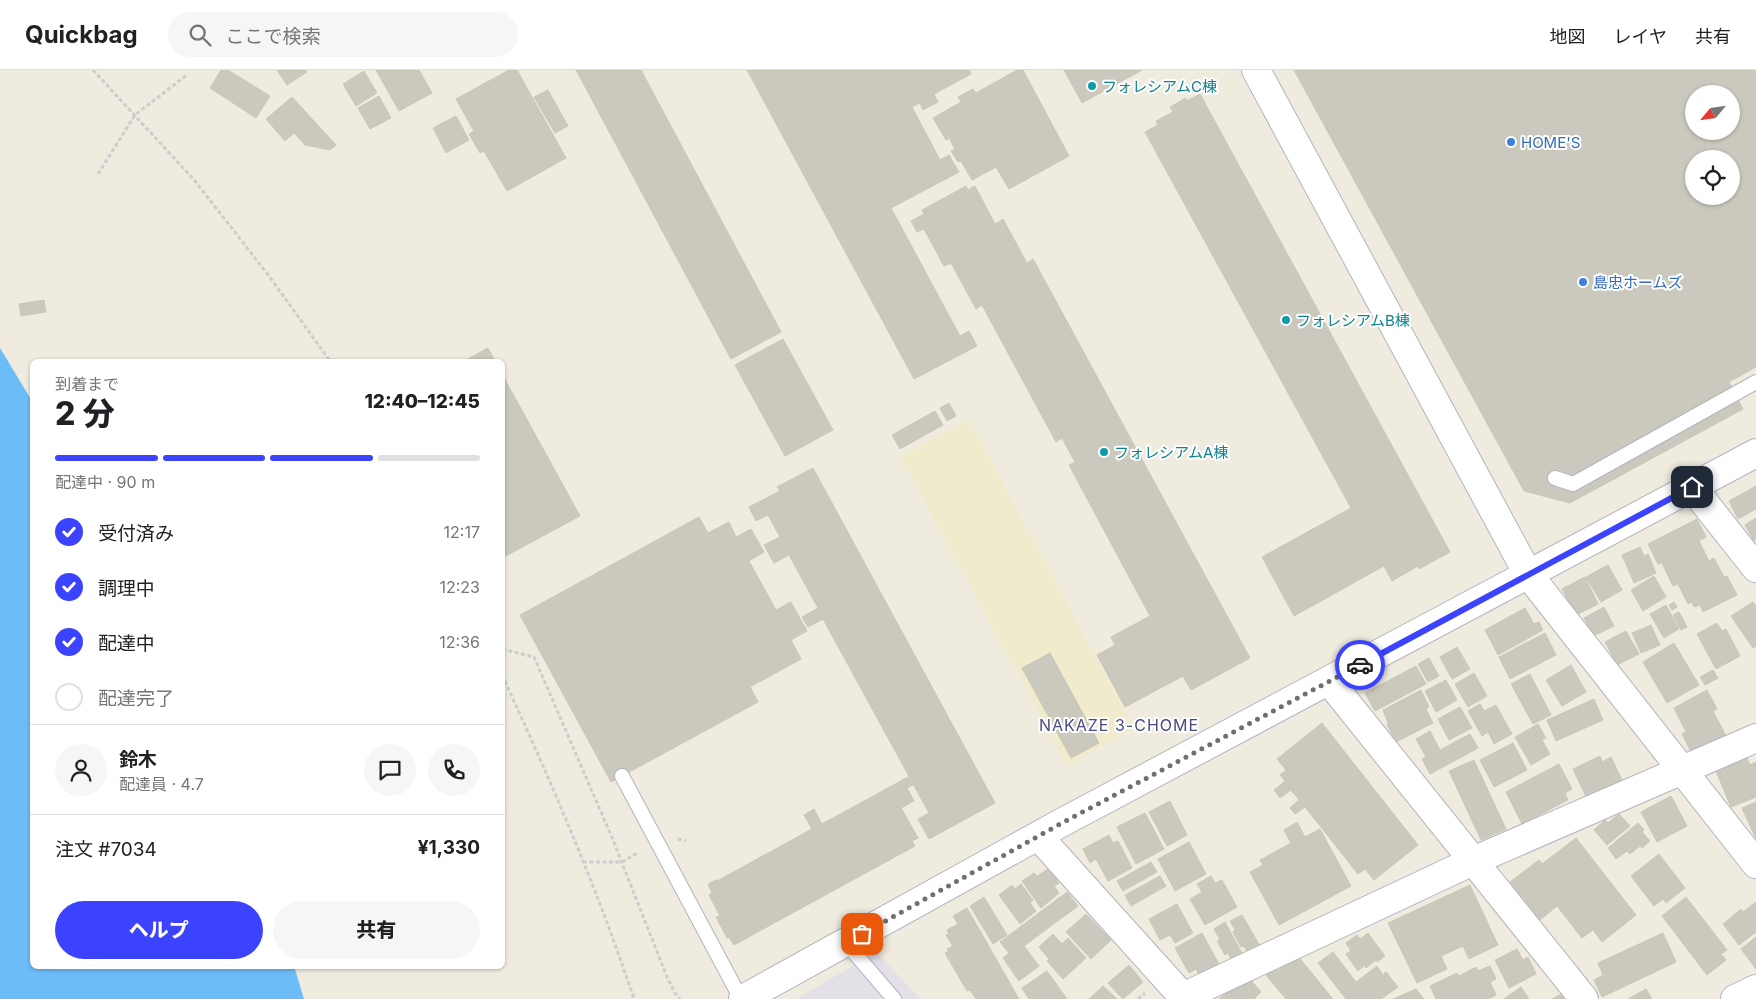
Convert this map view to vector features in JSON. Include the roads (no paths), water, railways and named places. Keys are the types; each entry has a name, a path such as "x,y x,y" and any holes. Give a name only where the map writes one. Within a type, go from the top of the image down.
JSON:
{"street":[{"path":"1256,70 1528,574 1756,864"},
{"path":"742,999 1062,823 1756,453"},
{"path":"1692,487 1756,568"},
{"path":"1330,681 1584,999"},
{"path":"1039,837 1184,998 1473,862 1756,738"},
{"path":"1735,999 1756,990"}],"lane":[{"path":"1555,478 1573,484 1756,382"},
{"path":"622,776 742,999"},
{"path":"846,943 894,999"}],"water":[{"path":"0,348 30,398 30,969 295,969 304,999 0,999"}],"place":[{"name":"フォレシアムC棟","path":"1092,86"},
{"name":"HOME'S","path":"1511,142"},
{"name":"島忠ホームズ","path":"1583,282"},
{"name":"フォレシアムB棟","path":"1286,320"},
{"name":"フォレシアムA棟","path":"1104,452"}],"district":[{"name":"NAKAZE 3-CHOME","path":"1119,725"}]}
